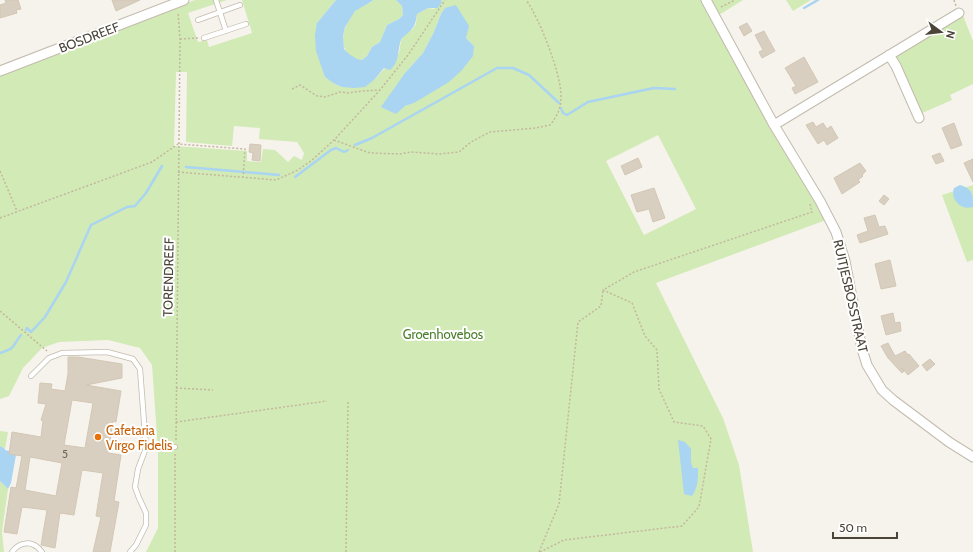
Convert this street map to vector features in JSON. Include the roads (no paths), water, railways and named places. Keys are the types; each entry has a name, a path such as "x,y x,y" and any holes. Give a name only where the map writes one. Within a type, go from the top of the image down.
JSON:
{"street":[{"name":"RUITJESBOSSTRAAT","path":"706,0 774,125 836,232 845,261 862,349 882,390 949,442 973,457"},
{"name":"BOSDREEF","path":"0,71 181,1"},
{"path":"774,125 959,12"},
{"path":"889,55 896,66 919,118"}],"lane":[{"path":"216,0 226,31"},
{"path":"198,20 240,5"},
{"path":"204,38 246,24"},
{"path":"31,376 49,358 62,353 107,352 133,359 140,369 146,448 138,469 135,487 146,513 146,525 136,545 130,552"},
{"path":"146,448 176,447"},
{"path":"12,552 21,544 28,543 36,546 42,552"}],"water":[{"path":"336,0 374,0 355,11 345,27 343,36 344,49 357,59 362,60 367,56 372,47 380,42 387,25 399,19 403,15 402,6 396,0 441,0 442,2 438,8 428,8 417,14 416,22 413,27 401,40 397,60 390,70 384,68 374,80 365,87 354,88 342,87 325,77 316,51 315,35 317,23"},
{"path":"456,5 469,26 466,38 474,46 473,56 462,70 449,82 414,103 405,106 396,114 381,107 405,73 423,53 445,8"},
{"path":"960,185 968,188 970,191 973,199 973,207 969,208 961,206 955,200 953,192 954,188"},
{"path":"678,440 685,442 691,449 691,462 693,468 698,468 697,483 692,496 684,494"},
{"path":"0,446 9,451 9,454 16,455 11,483 8,489 0,481"}],"waterway":[{"path":"804,8 818,0"},
{"path":"355,145 372,138 497,68 513,68 529,75 559,103"},
{"path":"561,108 563,113 567,115 588,102 654,88 675,89"},
{"path":"295,177 331,150 336,148 344,152 348,150"},
{"path":"26,330 27,328 31,332 45,317 66,282 91,225 127,207 135,206 146,193 162,166"},
{"path":"186,167 279,175"},
{"path":"0,353 12,348 21,335"}],"place":[{"name":"Cafetaria Virgo Fidelis","path":"98,437"}],"park label":[{"name":"Groenhovebos","path":"443,334"}]}
